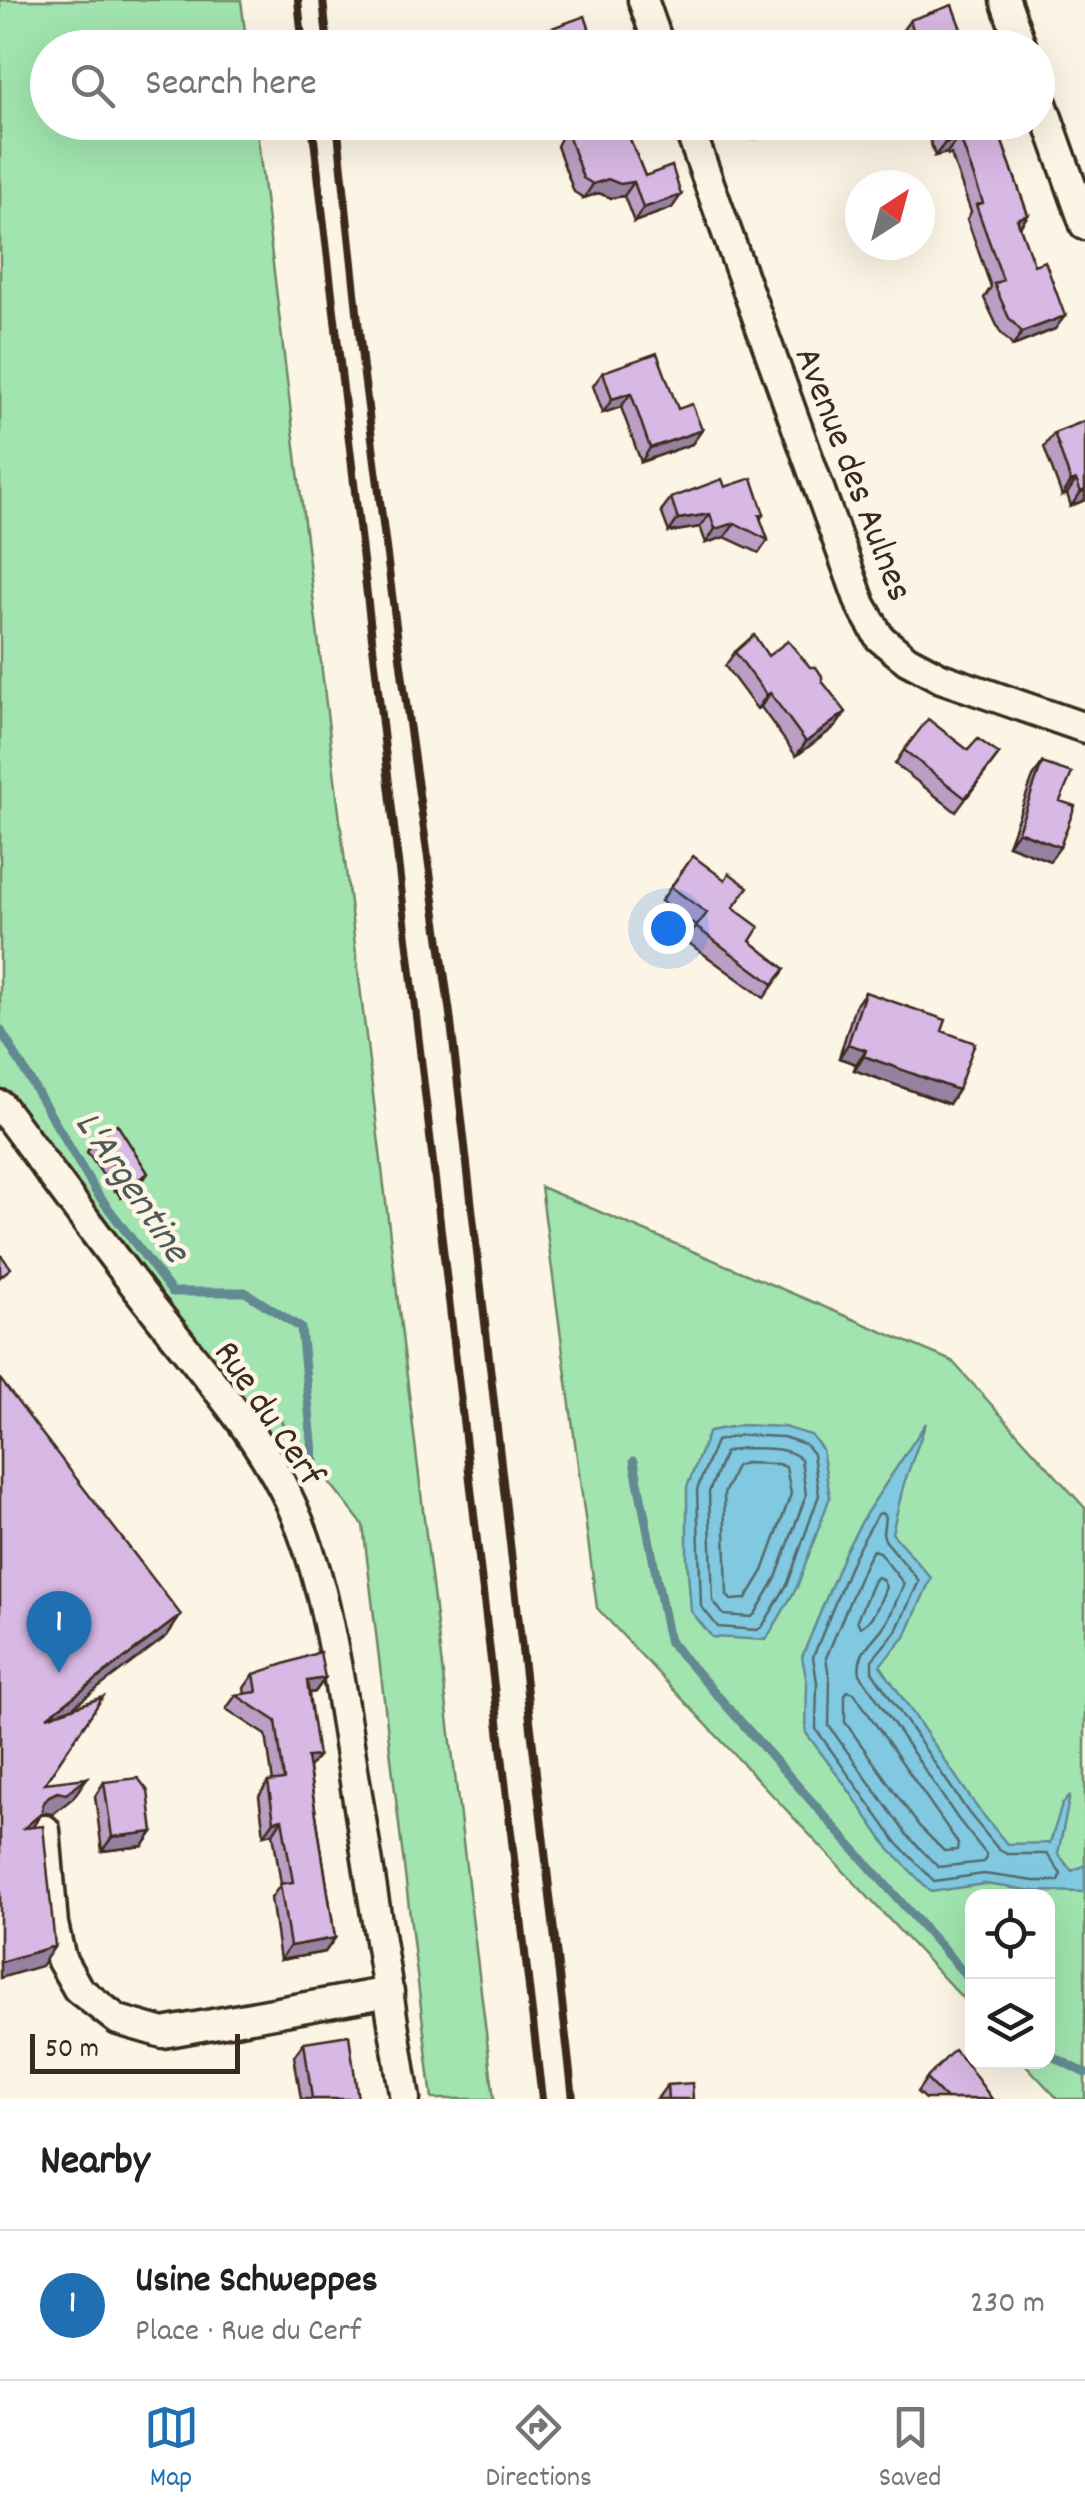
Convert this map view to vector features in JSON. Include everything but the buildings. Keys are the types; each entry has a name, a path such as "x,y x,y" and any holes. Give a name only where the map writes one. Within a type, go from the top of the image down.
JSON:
{"street":[{"path":"642,0 653,30"},
{"path":"1005,0 1016,30"},
{"name":"Avenue des Aulnes","path":"694,140 862,605 880,638 908,660 942,678 1085,728"},
{"path":"1055,140 1085,225"},
{"name":"Rue du Cerf","path":"0,1105 254,1440 290,1501 311,1553 327,1612 405,2099"},
{"path":"45,1830 52,1924 61,1959 78,1988 118,2020 164,2034 389,1992"}],"green space":[{"path":"0,0 241,0 245,30 30,30 30,140 258,140 494,2099 432,2099 363,1525 282,1422 280,1460 0,1090"},
{"path":"541,1187 952,1361 1085,1508 1085,2099 1058,2099 1030,2069 1055,2069 1055,1889 965,1889 965,2001 597,1608"}],"water":[{"path":"926,1423 904,1483 892,1533 931,1578 905,1637 880,1665 976,1806 1007,1844 1050,1843 1062,1805 1070,1795 1058,1854 1072,1871 1085,1865 1085,1892 984,1884 931,1892 890,1850 806,1733 807,1683 802,1657 845,1552"},
{"path":"742,1425 784,1427 811,1435 822,1449 830,1497 797,1587 766,1640 712,1637 691,1611 687,1487 709,1431"}],"waterway":[{"name":"L'Argentine","path":"0,1029 96,1192 172,1292 245,1292 301,1328 314,1463"},
{"path":"634,1461 669,1641 969,1979"},
{"path":"1055,2058 1085,2073"}],"railway":[{"path":"298,0 301,30"},
{"path":"323,0 326,30"},
{"path":"314,140 542,2099"},
{"path":"339,140 363,368 450,1014 573,2099"}],"place":[{"name":"Usine Schweppes","path":"59,1673"}]}
